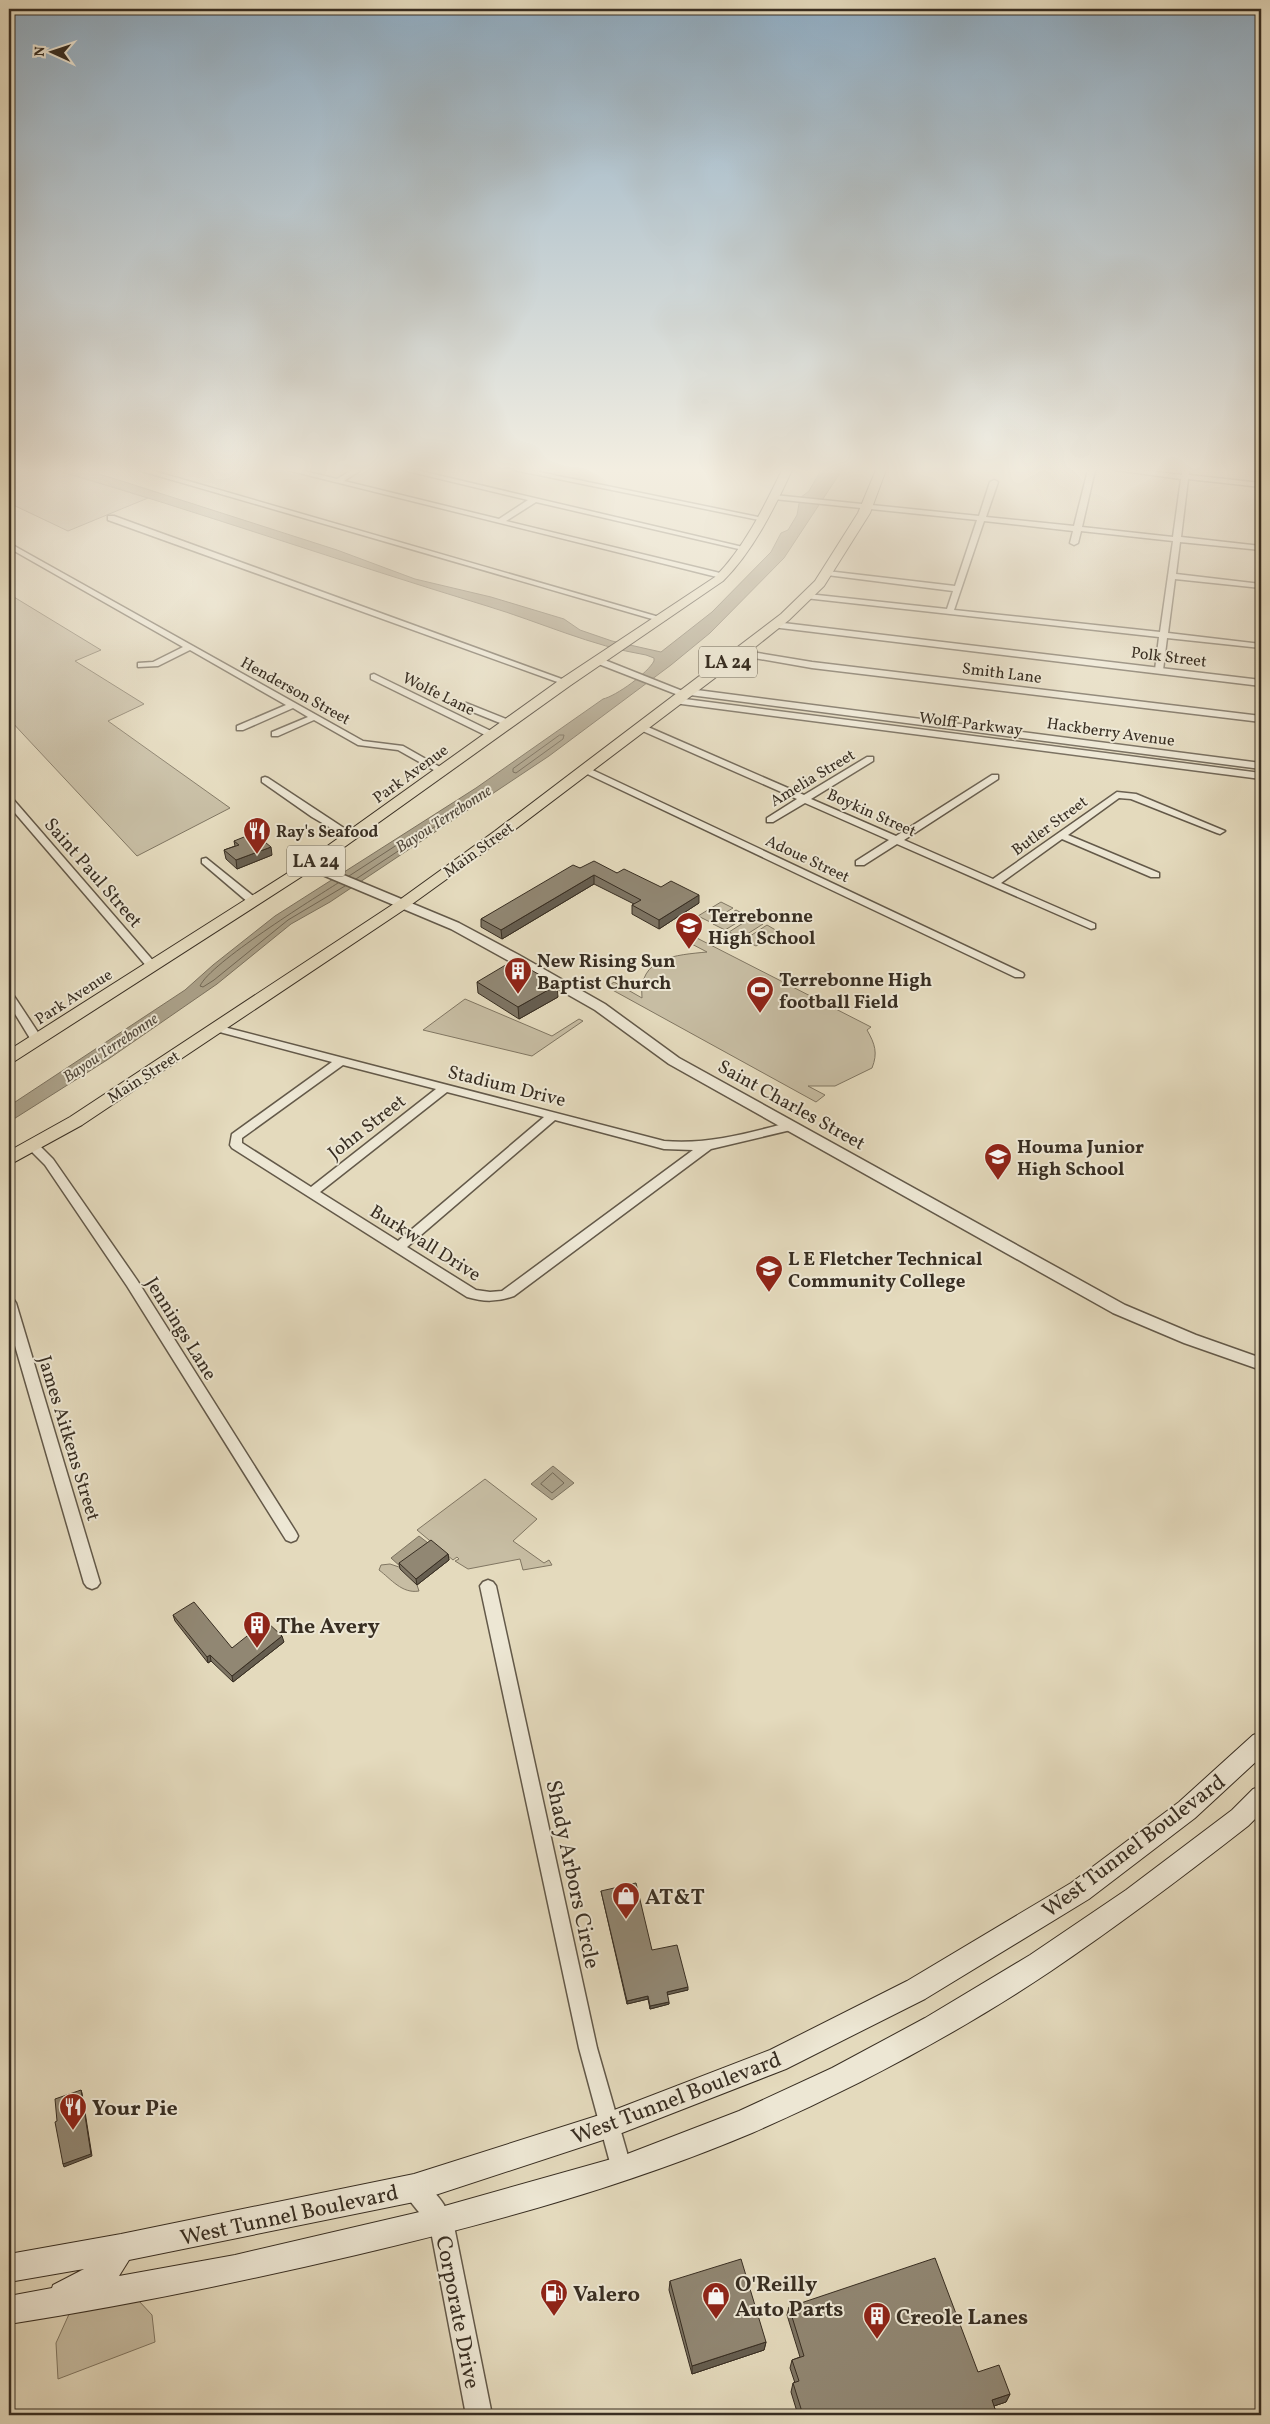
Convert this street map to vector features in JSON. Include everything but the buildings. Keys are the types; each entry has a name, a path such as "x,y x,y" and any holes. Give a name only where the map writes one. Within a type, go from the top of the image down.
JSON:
{"main road":[{"name":"Park Avenue","path":"9,1058 310,865 566,682 612,650 662,619 711,583"},
{"name":"Main Street","path":"9,1159 76,1121 402,904 500,834 740,653 808,596 819,583"},
{"name":"West Tunnel Boulevard","path":"9,2268 121,2248 414,2188 609,2125 777,2060 916,1990 987,1949 1080,1891 1187,1810 1261,1742"},
{"name":"West Tunnel Boulevard","path":"9,2310 235,2268 441,2221 622,2170 745,2122 841,2077 934,2027 1039,1964 1135,1898 1240,1818 1261,1797"},
{"path":"47,2303 103,2274 121,2248"}],"street":[{"name":"Henderson Street","path":"75,583 361,743 400,748 442,771"},
{"path":"292,583 566,682"},
{"path":"537,583 662,619"},
{"path":"906,583 959,590"},
{"path":"950,611 961,583"},
{"path":"1159,670 1171,583"},
{"path":"1235,583 1261,586"},
{"path":"808,596 1261,646"},
{"name":"Polk Street","path":"775,624 1261,683"},
{"path":"141,665 155,664 189,647"},
{"name":"Smith Lane","path":"740,653 822,666 1261,719"},
{"name":"Hackberry Avenue","path":"598,661 684,696 742,700 984,729 1261,766"},
{"name":"Wolfe Lane","path":"374,677 492,735"},
{"name":"Wolff Parkway","path":"684,696 738,709 1261,776"},
{"path":"738,709 742,700"},
{"path":"240,728 293,705"},
{"path":"466,706 508,723"},
{"path":"274,734 314,717"},
{"name":"Boykin Street","path":"641,727 1091,926"},
{"name":"Amelia Street","path":"770,820 870,759"},
{"name":"Adoue Street","path":"584,769 1019,975"},
{"path":"860,863 995,777"},
{"path":"265,780 315,815 351,836"},
{"name":"Butler Street","path":"994,883 1112,798 1122,794 1133,796 1220,830"},
{"name":"Saint Paul Street","path":"9,800 152,966"},
{"path":"1060,835 1155,875"},
{"path":"206,861 253,901"},
{"name":"Saint Charles Street","path":"310,865 455,926 538,971 600,1007 674,1061 1119,1309 1190,1340 1261,1364"},
{"path":"9,996 37,1040"},
{"name":"Stadium Drive","path":"216,1028 664,1145 687,1148 706,1147 791,1126"},
{"name":"Burkwall Drive","path":"340,1061 236,1137 236,1145 472,1294 481,1297 500,1296 509,1293 706,1147"},
{"name":"John Street","path":"311,1193 445,1088"},
{"path":"398,1248 554,1116"},
{"name":"Jennings Lane","path":"33,1146 49,1162 132,1283 291,1536"},
{"name":"James Aitkens Street","path":"9,1303 92,1584"},
{"name":"Shady Arbors Circle","path":"488,1586 588,2048 622,2170"},
{"name":"Corporate Drive","path":"414,2188 441,2221 478,2415"}],"shaded area":[{"path":"9,594 101,650 75,661 144,704 108,721 230,808 137,856 9,719"},
{"path":"721,902 733,908 710,922 698,916"},
{"path":"736,910 748,916 725,930 713,924"},
{"path":"751,918 763,924 741,938 729,932"},
{"path":"767,925 779,932 756,946 744,940"},
{"path":"691,935 871,1027 867,1030 875,1049 872,1068 835,1086 808,1086 825,1095 816,1102 607,987 614,982 642,998 642,984 646,974 653,966 672,957 707,952 684,940"},
{"path":"465,999 552,1036 579,1019 583,1021 532,1056 423,1030"},
{"path":"485,1479 537,1519 513,1541 544,1563 549,1560 552,1565 523,1570 520,1559 468,1569 455,1561 459,1559 457,1557 453,1560 417,1530"},
{"path":"390,1564 402,1568 417,1585 419,1591 402,1588 379,1570 381,1565"},
{"path":"138,2300 152,2315 155,2342 58,2379 56,2343 70,2312"}],"water":[{"name":"Bayou Terrebonne","path":"415,583 432,583 491,597 564,619 580,630 612,641 661,652 712,612 740,583 759,583 710,633 671,665 549,756 330,902 291,924 217,984 107,1060 9,1122 9,1106 185,990 213,965 275,916 476,788 603,699 639,678 654,661 654,658 646,655 585,640 507,612"},
{"path":"553,1466 574,1483 552,1500 531,1484"},
{"path":"419,1536 432,1546 402,1568 391,1558"}],"place":[{"name":"Ray's Seafood","path":"257,855"},
{"name":"Terrebonne High School","path":"689,950"},
{"name":"New Rising Sun Baptist Church","path":"518,995"},
{"name":"Terrebonne High football Field","path":"760,1014"},
{"name":"Houma Junior High School","path":"998,1181"},
{"name":"L E Fletcher Technical Community College","path":"769,1293"},
{"name":"The Avery","path":"257,1649"},
{"name":"AT&T","path":"626,1920"},
{"name":"Your Pie","path":"73,2131"},
{"name":"Valero","path":"554,2317"},
{"name":"O'Reilly Auto Parts","path":"716,2320"},
{"name":"Creole Lanes","path":"877,2340"}]}
